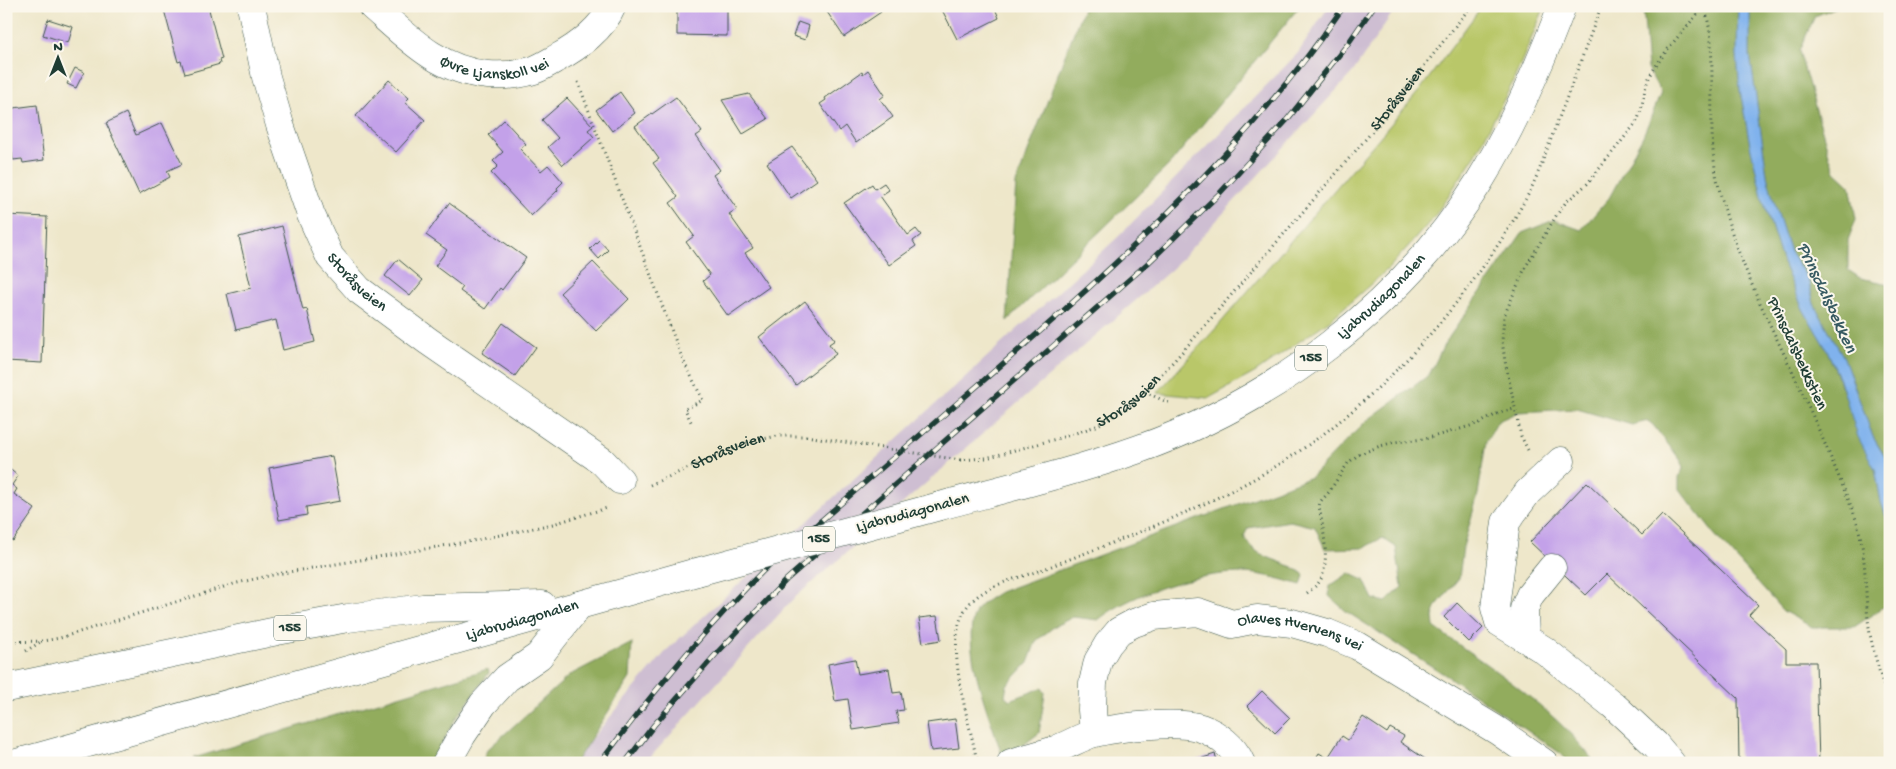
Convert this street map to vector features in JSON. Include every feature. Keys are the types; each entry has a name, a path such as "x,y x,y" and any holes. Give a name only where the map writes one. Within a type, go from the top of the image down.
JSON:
{"main road":[{"name":"Storåsveien","path":"251,6 266,76 280,125 311,214 330,257 359,290 428,341 602,461 617,493"},
{"name":"Øvre Ljanskoll vei","path":"372,6 420,48 446,65 475,74 506,76 534,70 564,55 591,35 610,13 612,6"},
{"name":"Ljabrudiagonalen","path":"33,762 579,605 1097,463 1178,434 1244,400 1295,370 1343,335 1385,297 1427,254 1479,182 1502,142 1528,90 1562,6"},
{"path":"1554,467 1528,492 1506,522 1495,608 1499,622 1544,650 1613,705 1655,744 1671,763"},
{"path":"1525,638 1524,609 1530,595 1552,568"},
{"name":"155","path":"6,688 348,618 423,608 489,605 579,605"},
{"path":"446,763 483,704 507,678 539,656 579,605"},
{"name":"Olaves Hvervens vei","path":"1094,734 1092,683 1098,661 1108,644 1119,631 1134,622 1154,616 1198,612 1232,624 1257,619 1292,623 1327,633 1358,646 1498,731 1544,763"},
{"path":"1011,763 1053,750 1094,734 1155,725 1180,724 1202,728 1222,739 1239,757 1241,763"}],"path":[{"name":"Storåsveien","path":"648,486 746,443 777,436 806,436 960,460 986,458 1068,436 1096,426 1127,408 1145,392 1183,351 1382,119 1471,6"},
{"path":"1554,467 1525,446 1514,409 1505,361 1502,329 1504,316 1525,268 1566,202 1587,184 1636,123 1641,114 1644,90 1649,78 1664,54 1704,6"},
{"name":"Prinsdalsbekkstien","path":"1704,6 1711,41 1712,115 1717,178 1726,212 1753,290 1797,382 1861,535 1870,634 1890,707"},
{"path":"564,55 580,85 682,358 703,400 685,409 692,424"},
{"path":"1307,593 1318,585 1323,570 1325,550 1319,507 1320,502 1348,463 1358,455 1380,446 1395,442 1425,439 1480,423 1499,413 1514,409"},
{"path":"6,642 43,641 60,638 237,583 277,574 508,534 584,516 617,493"},
{"path":"958,664 977,763"}],"shaded area":[{"path":"1329,6 1397,6 1353,72 1173,268 792,600 645,763 571,763 668,649 1118,237 1298,53"}],"green space":[{"path":"1084,6 1300,6 1170,164 1007,321 1016,183"},
{"path":"1482,6 1545,6 1512,84 1476,154 1435,216 1389,268 1330,320 1256,372 1209,398 1157,393 1218,326 1420,90"},
{"path":"1643,6 1738,6 1737,55 1740,90 1763,200 1783,263 1803,309 1827,350 1875,469 1881,502 1890,528 1890,606 1882,608 1854,627 1812,627 1783,611 1715,535 1679,489 1679,477 1683,469 1682,462 1648,421 1632,425 1577,409 1518,412 1498,421 1486,442 1478,494 1463,547 1459,578 1437,605 1433,617 1434,627 1520,689 1560,723 1595,763 1570,763 1560,753 1450,678 1347,612 1329,596 1330,586 1349,573 1364,580 1373,599 1386,602 1402,587 1396,547 1382,538 1363,548 1325,549 1315,527 1290,521 1248,528 1244,536 1255,550 1304,575 1301,585 1256,574 1238,573 1195,578 1152,591 1131,600 1113,609 1098,620 1073,617 1055,626 1036,641 1028,663 1007,685 1005,696 1010,700 1042,688 1045,693 1039,733 1008,757 1002,755 984,703 974,662 971,643 972,625 978,608 1000,592 1311,477 1365,422 1429,375 1445,343 1522,233 1554,220 1581,230 1609,198 1643,136 1661,93 1648,69"},
{"path":"1750,6 1839,6 1815,16 1799,51 1830,158 1835,171 1850,185 1856,219 1848,240 1848,270 1860,278 1890,284 1890,477 1882,451 1873,437 1844,358 1814,304 1808,279 1790,252 1773,198 1767,175 1750,55"},
{"path":"632,643 630,678 575,763 482,763 487,750 570,675"},
{"path":"488,669 489,673 456,718 431,763 204,763 194,758"}],"water":[{"path":"1738,6 1750,6 1750,55 1767,175 1773,198 1790,252 1808,279 1814,304 1844,358 1873,437 1886,459 1890,477 1890,528 1881,502 1875,469 1858,437 1840,380 1827,350 1803,309 1783,263 1763,200 1740,90 1737,55"}],"building":[{"path":"163,6 208,6 222,59 219,60 220,64 185,74 181,61 178,62"},
{"path":"677,6 727,6 727,36 677,35"},
{"path":"823,6 878,6 881,12 844,37"},
{"path":"940,6 994,6 999,18 957,39"},
{"path":"48,19 73,27 68,43 43,35"},
{"path":"798,22 809,26 805,40 793,36"},
{"path":"75,68 84,72 76,88 67,84"},
{"path":"868,70 885,95 880,99 893,117 856,143 845,126 839,131 820,104 826,100 825,98 862,72 863,74"},
{"path":"389,80 409,98 405,102 425,120 396,152 356,116"},
{"path":"620,92 635,113 612,131 596,110"},
{"path":"749,94 768,119 743,134 722,100"},
{"path":"676,97 702,132 696,136 720,170 713,175 737,209 729,214 753,248 745,253 769,287 728,316 703,281 710,275 686,242 694,236 670,203 678,197 653,163 659,159 635,126"},
{"path":"567,98 593,126 588,130 594,137 563,165 548,147 558,138 542,120"},
{"path":"37,105 44,160 23,163 22,159 13,160 12,153 6,153 6,109"},
{"path":"126,113 136,135 162,123 182,164 167,171 170,177 139,194 106,123"},
{"path":"504,120 526,144 520,149 541,171 548,165 563,182 557,188 558,190 531,216 491,173 498,166 493,161 503,152 488,135"},
{"path":"792,147 817,180 791,198 767,163"},
{"path":"884,183 889,190 880,196 908,235 916,229 921,235 913,241 916,246 889,265 844,203 872,184 875,189"},
{"path":"449,203 526,258 485,309 460,291 463,287 435,266 447,250 426,235"},
{"path":"6,215 47,217 42,363 6,361"},
{"path":"282,226 303,310 307,309 315,342 283,350 276,320 236,330 227,294 251,288 239,237"},
{"path":"599,240 608,250 599,259 590,249"},
{"path":"398,259 423,280 410,296 385,276"},
{"path":"593,262 629,299 596,331 560,293"},
{"path":"805,301 835,340 829,344 836,354 796,385 759,337"},
{"path":"503,323 536,347 515,376 482,353"},
{"path":"332,456 340,501 306,507 307,515 279,520 269,468"},
{"path":"6,466 18,476 12,485 17,489 14,494 35,509 13,541 6,537"},
{"path":"1587,482 1642,535 1662,514 1758,605 1749,615 1786,649 1786,662 1816,662 1819,763 1739,763 1738,698 1607,574 1586,595 1530,542"},
{"path":"1457,603 1483,628 1469,642 1444,617"},
{"path":"937,616 941,640 923,643 919,618"},
{"path":"855,659 858,674 889,669 893,693 901,692 904,710 896,711 899,723 853,730 848,699 835,701 828,664"},
{"path":"1262,691 1290,718 1275,733 1247,706"},
{"path":"1363,717 1387,733 1390,728 1404,736 1400,742 1431,763 1313,763 1319,753 1334,762 1335,759 1329,756 1342,736 1348,740"},
{"path":"955,719 959,748 931,751 927,723"},
{"path":"1215,754 1218,763 1194,763 1194,761"}],"railway":[{"path":"600,763 681,660 770,564 1081,295 1194,186 1248,129 1298,69 1344,6"},
{"path":"625,763 654,725 717,653 786,580 1148,263 1219,194 1286,121 1347,45 1374,6"}],"water label":[{"name":"Prinsdalsbekken","path":"1826,298"}]}
